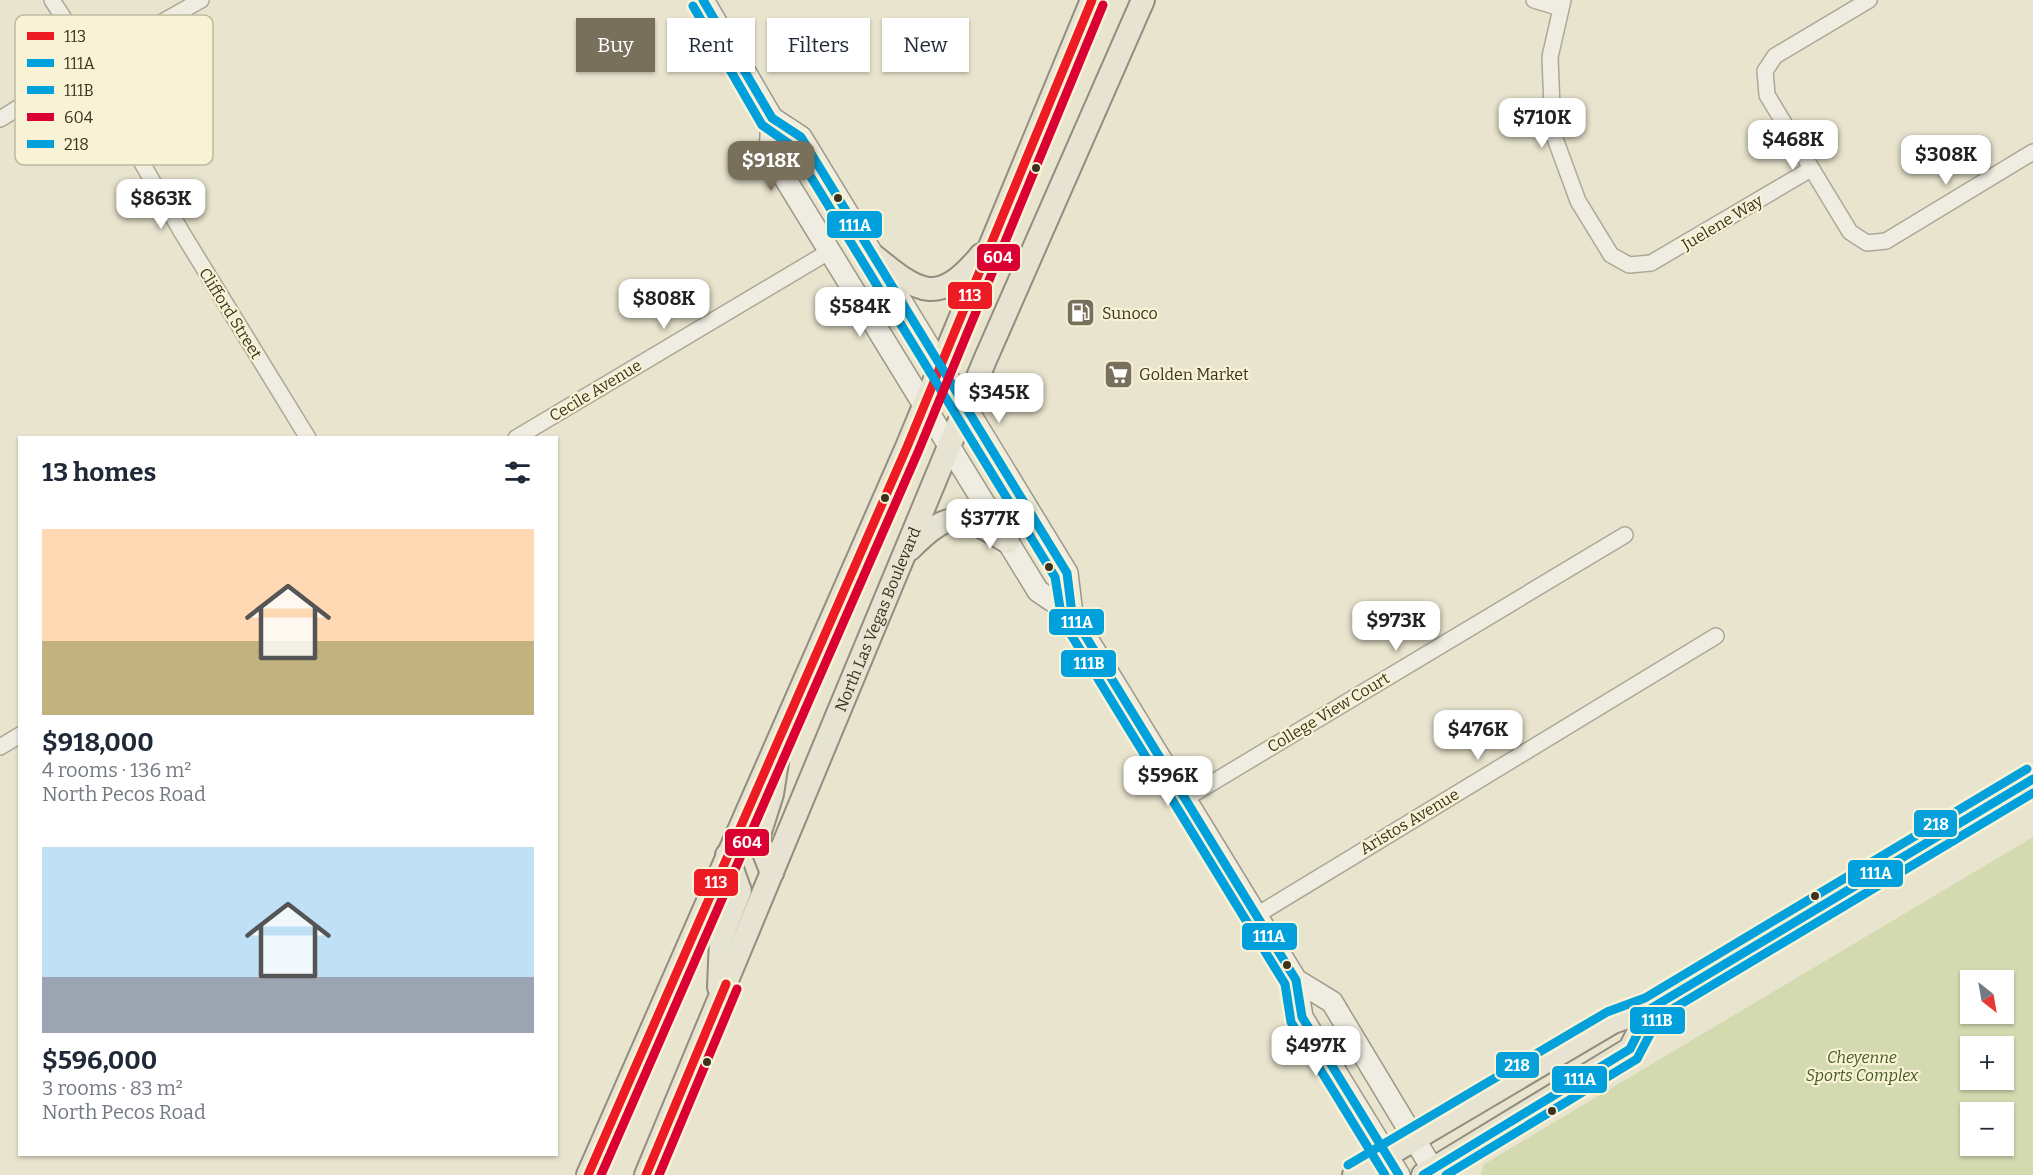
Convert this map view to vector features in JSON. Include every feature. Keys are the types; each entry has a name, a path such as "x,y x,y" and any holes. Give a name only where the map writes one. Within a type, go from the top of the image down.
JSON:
{"main road":[{"path":"703,0 772,118 801,137 1067,573 1072,614 1296,980 1302,1017 1399,1175"},
{"path":"588,1175 941,366 1092,0"},
{"name":"North Las Vegas Boulevard","path":"646,1175 965,407 1143,0"},
{"path":"772,118 770,154 1038,591 1072,614"},
{"path":"874,256 907,282 925,290 939,289 973,265 993,240"},
{"path":"903,557 928,531 943,522 954,520 972,521 1008,542"},
{"path":"772,873 758,838 772,794 782,730"},
{"path":"1354,1175 1613,1022 1650,1009 2033,779"},
{"path":"718,1003 721,938 740,891 727,855"},
{"path":"1296,980 1332,1002 1414,1138 1430,1173 1630,1049 1650,1009"}],"street":[{"name":"Clifford Street","path":"52,0 62,15"},
{"path":"175,15 201,0"},
{"path":"1534,0 1561,4"},
{"path":"1869,0 1775,56 1765,71 1767,95 1850,232 1867,243 1886,241 2033,152"},
{"name":"Juelene Way","path":"1561,4 1550,57 1553,133 1578,201 1611,255 1629,265 1651,263 1812,169"},
{"path":"0,119 15,110"},
{"name":"Clifford Street","path":"143,165 307,436"},
{"name":"Cecile Avenue","path":"519,436 830,250"},
{"name":"College View Court","path":"1185,799 1625,535"},
{"name":"Aristos Avenue","path":"1257,915 1716,636"},
{"path":"0,747 18,736"}],"green space":[{"name":"Cheyenne Sports Complex","path":"2033,837 2033,1175 1481,1175 1484,1164"}],"transit line":[{"name":"111A","path":"703,0 772,118 801,137 1067,573 1072,614 1296,980 1302,1017 1399,1175"},
{"name":"113","path":"588,1175 907,447 1092,0"},
{"name":"604","path":"601,1175 918,452 1103,5"},
{"name":"111B","path":"693,6 762,125 792,146 1055,577 1062,620 1285,984 1291,1022 1385,1175"},
{"name":"218","path":"1348,1165 1607,1012 1645,998 2027,769"},
{"name":"111A","path":"1423,1175 1630,1049 1650,1009 2033,779"},
{"name":"111B","path":"1446,1175 1637,1059 1659,1017 2033,793"},
{"name":"113","path":"646,1175 726,984"},
{"name":"604","path":"659,1175 737,989"}],"place":[{"name":"Sunoco","path":"1081,313"},
{"name":"Golden Market","path":"1118,374"}]}
